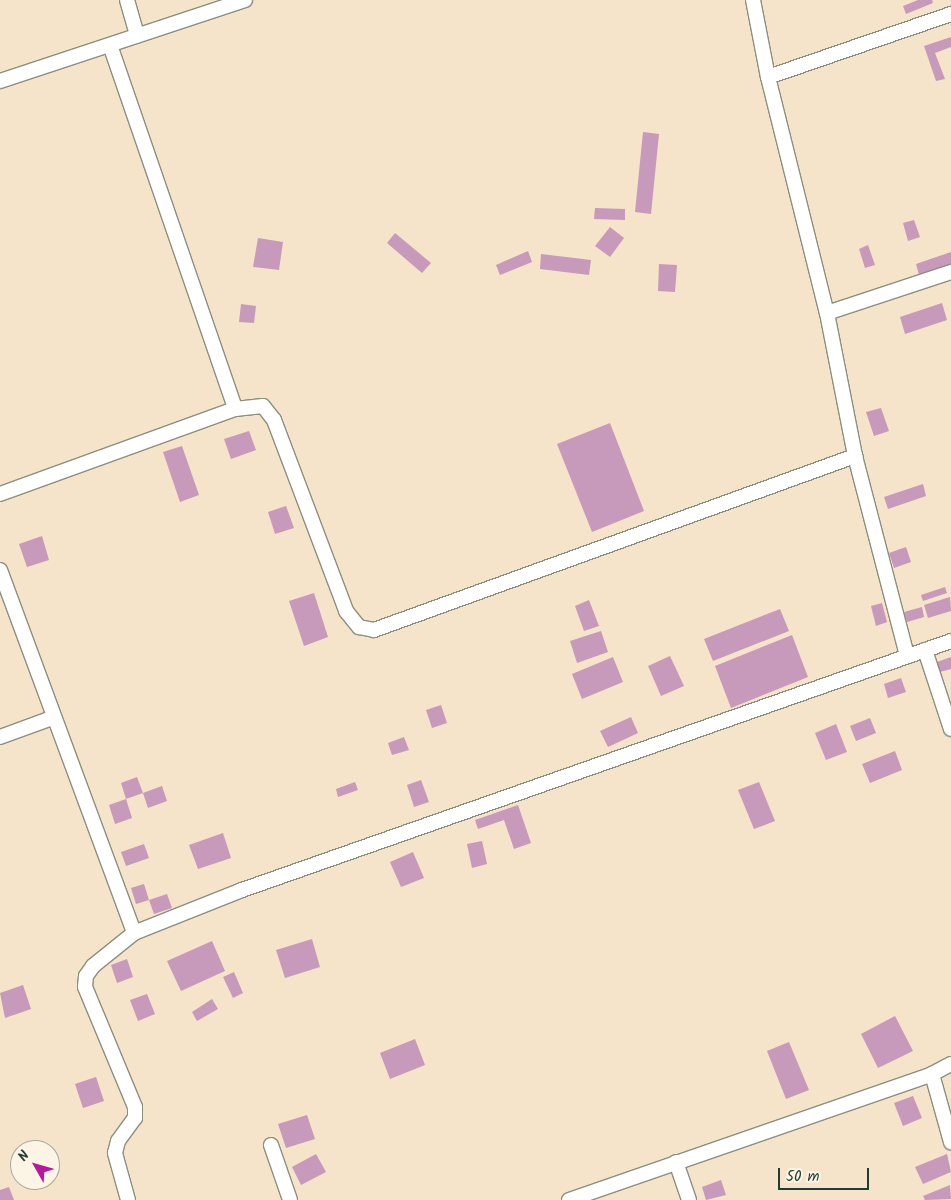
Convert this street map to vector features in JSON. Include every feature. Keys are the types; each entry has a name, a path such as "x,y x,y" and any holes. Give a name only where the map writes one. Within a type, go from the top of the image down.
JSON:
{"street":[{"path":"127,0 137,36"},
{"path":"0,81 246,0"},
{"path":"753,0 768,77 827,313 855,456 907,656"},
{"path":"768,77 951,14"},
{"path":"110,45 235,409"},
{"path":"827,313 951,272"},
{"path":"0,494 235,409 258,405 268,410 346,611 354,623 366,631 855,456"},
{"path":"0,570 52,718 134,933"},
{"path":"128,1200 115,1153 118,1141 135,1118 136,1107 91,1004 86,982 93,966 134,933 242,890 951,641"},
{"path":"925,650 951,729"},
{"path":"0,737 52,718"},
{"path":"570,1200 591,1196 676,1162 932,1074 951,1064"},
{"path":"932,1074 951,1142"},
{"path":"271,1145 290,1200"},
{"path":"676,1162 689,1200"}],"building":[{"path":"918,0 932,0 933,3 906,14 903,6"},
{"path":"951,37 951,47 935,53 945,79 936,81 924,46"},
{"path":"643,132 659,134 651,214 635,212"},
{"path":"595,208 625,209 625,220 594,219"},
{"path":"914,220 920,237 908,241 903,223"},
{"path":"610,227 624,238 610,257 595,246"},
{"path":"395,233 431,263 422,273 387,243"},
{"path":"258,238 283,242 279,270 253,267"},
{"path":"868,245 875,265 865,268 859,249"},
{"path":"528,251 532,262 500,275 496,265"},
{"path":"951,252 951,264 919,275 916,264"},
{"path":"541,254 591,260 589,275 540,269"},
{"path":"659,264 677,265 675,292 658,291"},
{"path":"942,303 947,320 905,334 900,317"},
{"path":"241,304 256,306 254,323 239,322"},
{"path":"881,408 889,431 874,436 866,412"},
{"path":"610,423 644,511 592,532 557,444"},
{"path":"249,431 256,450 231,459 224,439"},
{"path":"182,446 199,495 180,502 163,452"},
{"path":"923,484 926,496 888,509 884,497"},
{"path":"286,506 294,528 275,534 268,512"},
{"path":"42,536 49,560 27,567 19,544"},
{"path":"906,547 911,562 894,568 889,553"},
{"path":"945,587 947,593 923,601 921,595"},
{"path":"314,593 328,637 304,646 289,601"},
{"path":"950,597 951,611 928,618 924,605"},
{"path":"589,600 599,626 584,631 575,606"},
{"path":"882,603 887,622 876,626 871,606"},
{"path":"922,607 924,617 907,622 904,612"},
{"path":"780,609 789,631 713,661 704,639"},
{"path":"601,631 608,652 577,663 570,641"},
{"path":"792,635 808,677 731,708 715,666"},
{"path":"670,656 684,686 661,696 648,666"},
{"path":"613,657 623,682 582,699 572,674"},
{"path":"951,657 951,669 940,672 937,662"},
{"path":"901,678 906,692 888,698 884,684"},
{"path":"441,705 447,723 432,728 426,710"},
{"path":"631,717 638,733 608,747 600,731"},
{"path":"870,718 876,733 856,741 850,726"},
{"path":"836,724 847,752 826,760 815,733"},
{"path":"404,737 409,750 392,755 388,743"},
{"path":"895,751 902,770 870,783 862,764"},
{"path":"137,777 143,793 126,799 121,783"},
{"path":"421,780 429,802 414,807 407,785"},
{"path":"355,782 358,790 338,797 336,789"},
{"path":"759,782 775,821 754,829 738,790"},
{"path":"162,786 167,801 148,808 143,793"},
{"path":"126,799 132,818 115,824 109,805"},
{"path":"518,805 531,843 514,849 504,820 478,829 475,820"},
{"path":"223,833 231,858 198,869 189,845"},
{"path":"482,841 487,864 472,868 467,844"},
{"path":"144,844 149,858 126,866 121,852"},
{"path":"413,852 424,878 401,887 390,862"},
{"path":"144,884 149,900 136,904 131,888"},
{"path":"167,894 172,908 154,914 149,900"},
{"path":"312,939 320,967 285,978 276,950"},
{"path":"212,941 225,971 181,991 167,961"},
{"path":"127,959 133,977 117,983 111,965"},
{"path":"234,972 243,993 233,998 223,977"},
{"path":"23,985 31,1009 5,1018 0,993"},
{"path":"147,994 155,1014 138,1021 130,1000"},
{"path":"212,999 218,1009 197,1021 192,1012"},
{"path":"895,1016 913,1051 878,1068 861,1034"},
{"path":"415,1039 425,1065 390,1079 380,1053"},
{"path":"789,1042 809,1090 786,1099 767,1051"},
{"path":"96,1077 104,1101 83,1108 75,1084"},
{"path":"913,1096 922,1118 903,1126 894,1103"},
{"path":"307,1115 315,1139 286,1148 278,1124"},
{"path":"316,1154 326,1172 301,1185 292,1167"},
{"path":"947,1154 951,1172 923,1184 915,1167"},
{"path":"721,1180 726,1195 706,1200 702,1187"},
{"path":"950,1185 951,1199 925,1200 923,1196"},
{"path":"9,1187 14,1200 0,1200 0,1190"}]}
